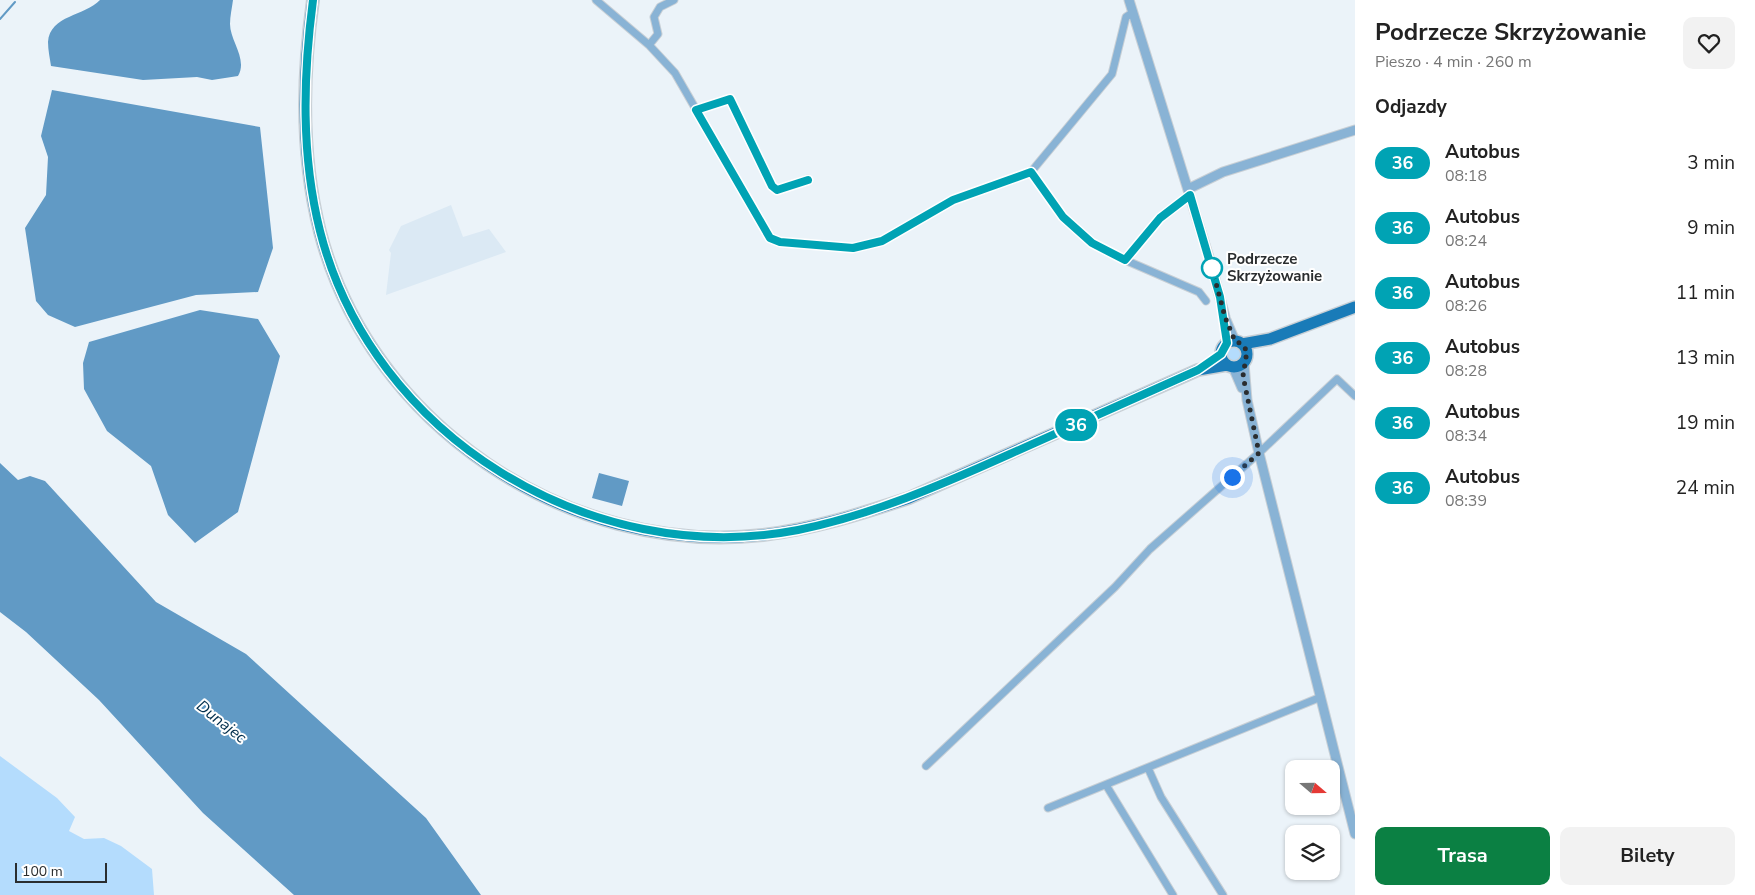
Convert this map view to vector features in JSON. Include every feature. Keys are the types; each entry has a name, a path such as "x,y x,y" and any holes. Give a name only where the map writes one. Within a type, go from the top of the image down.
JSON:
{"main road":[{"path":"313,0 306,79 307,150 310,184 320,233 335,276 349,307 389,371 423,411 453,440 502,474 570,509 623,525 686,535 736,537 797,530 866,512 909,498 1198,370 1235,342 1270,340"},
{"path":"1198,370 1237,362 1270,340 1355,307"},
{"path":"1235,342 1237,362"},
{"path":"1221,354 1237,362"}],"street":[{"path":"596,0 648,46 675,73 770,238 780,242 853,248 882,241 953,200 1031,172 1112,74 1126,17 1132,13"},
{"path":"648,46 658,34 654,17 660,7 674,0"},
{"path":"1129,0 1189,192 1225,317 1235,342"},
{"path":"696,110 730,99 772,186 777,190 808,180"},
{"path":"1125,260 1160,218 1189,192 1223,172 1355,130"},
{"path":"1031,172 1063,217 1092,243 1125,260 1199,292 1206,301"},
{"path":"1237,362 1355,834"},
{"path":"926,766 1115,587 1150,549 1259,453 1337,379 1355,396"},
{"path":"1048,808 1321,697"},
{"path":"1148,768 1161,798 1223,895"},
{"path":"1106,785 1173,895"}],"shaded area":[{"path":"451,205 463,237 489,229 506,252 386,295 391,253 389,250 401,226"},
{"path":"1234,344 1241,347 1244,354 1241,361 1234,364 1227,361 1224,354 1227,347"},
{"path":"0,756 57,798 75,817 69,831 84,839 104,838 121,846 152,869 154,895 0,895"}],"water":[{"path":"100,0 233,0 230,24 241,63 241,70 238,76 212,80 197,77 143,80 51,66 48,42 50,33 55,26 61,21 86,10"},
{"path":"52,90 260,127 273,248 258,292 196,295 75,327 48,315 36,301 25,228 46,195 48,157 41,136"},
{"path":"200,310 258,319 280,356 238,512 195,543 168,515 151,466 107,431 84,389 83,363 89,342"},
{"name":"Dunajec","path":"0,463 18,480 30,476 45,481 156,602 246,654 426,818 481,895 294,895 203,813 99,700 26,632 0,612"},
{"path":"599,473 629,481 622,506 592,498"}],"waterway":[{"path":"0,19 15,2"}],"bus line":[{"name":"36","path":"313,0 306,79 307,150 310,184 320,233 335,276 349,307 370,344 389,371 423,411 453,440 502,474 535,493 570,509 640,529 707,537 762,535 797,530 830,522 909,498 1198,370 1221,354 1227,343 1225,317 1190,195 1160,218 1125,260 1092,243 1063,217 1031,172 953,200 882,241 853,248 780,242 770,238 696,110 730,99 772,186 777,190 808,180"}],"place":[{"name":"Podrzecze Skrzyżowanie","path":"1212,268"}],"route":[{"path":"1212,268 1225,317 1232,329 1235,341 1242,344 1247,351 1243,376 1259,453 1232,477"}]}
